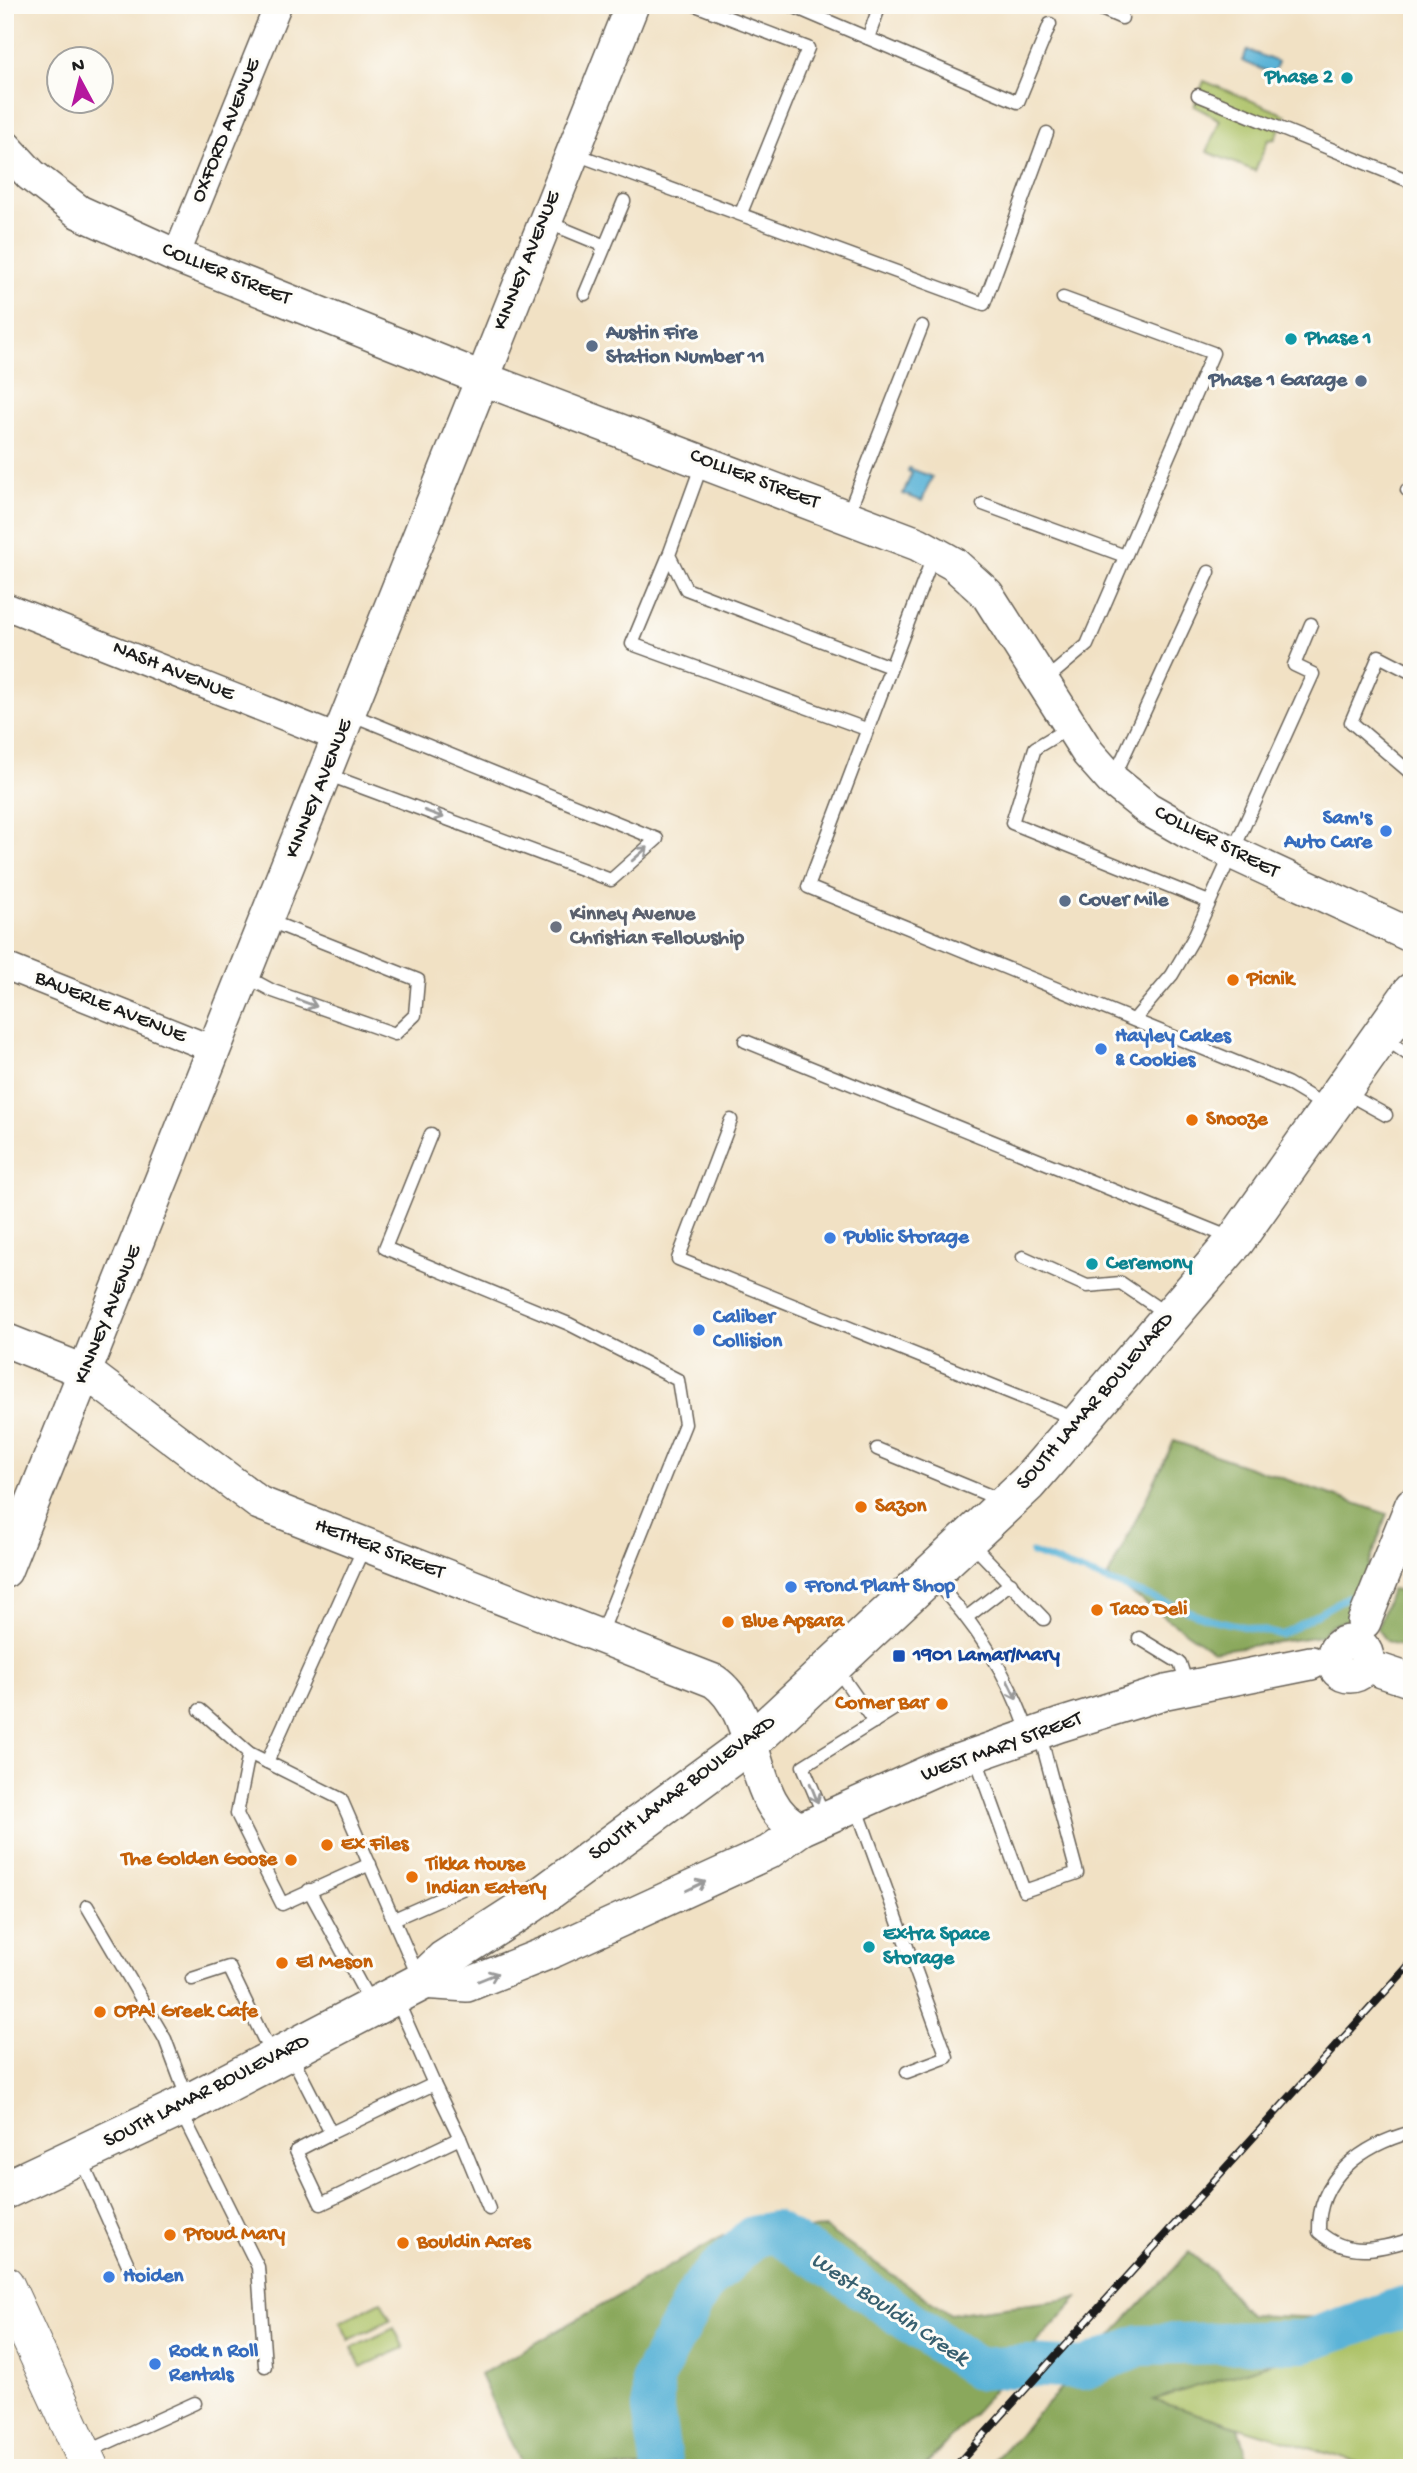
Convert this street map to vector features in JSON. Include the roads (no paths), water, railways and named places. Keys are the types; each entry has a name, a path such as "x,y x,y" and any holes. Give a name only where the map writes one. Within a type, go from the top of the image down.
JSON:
{"main road":[{"name":"SOUTH LAMAR BOULEVARD","path":"5,2190 184,2106 397,1995 444,1960 532,1903 751,1742 1028,1483 1236,1240 1411,994"},
{"path":"5,2284 15,2319 86,2460"}],"street":[{"name":"OXFORD AVENUE","path":"176,256 278,5"},
{"name":"KINNEY AVENUE","path":"5,1571 632,5"},
{"name":"COLLIER STREET","path":"5,147 31,175 79,212 176,256 481,378 848,514 935,551 974,579 987,594 1070,727 1112,780 1148,809 1232,853 1412,936"},
{"name":"NASH AVENUE","path":"5,606 345,727"},
{"name":"BAUERLE AVENUE","path":"5,966 215,1050"},
{"name":"HETHER STREET","path":"5,1340 86,1372 259,1503 714,1681 727,1690 738,1705 751,1742"},
{"path":"1358,1658 1412,1504"},
{"name":"WEST MARY STREET","path":"397,1995 467,1985 555,1951 769,1852 813,1824 940,1767 1034,1734 1188,1688 1358,1658"},
{"path":"751,1742 772,1804 786,1823 813,1824"}],"lane":[{"path":"695,5 808,48 741,213"},
{"path":"790,5 1018,102 1050,24"},
{"path":"868,38 880,5"},
{"path":"1092,5 1122,18"},
{"path":"1198,95 1412,182"},
{"path":"572,153 984,304 1047,134"},
{"path":"585,294 624,201"},
{"path":"545,221 605,246"},
{"path":"1042,682 1087,645 1213,353 1063,299"},
{"path":"848,514 922,326"},
{"path":"703,461 669,555 632,644 866,729"},
{"path":"983,505 1125,556"},
{"path":"935,551 808,887 1287,1083 1386,1115"},
{"path":"669,555 686,589 890,667"},
{"path":"1112,780 1209,572"},
{"path":"1134,1020 1172,975 1193,939 1232,853 1312,674 1294,665 1311,624"},
{"path":"1412,673 1379,656 1351,722 1412,774"},
{"path":"326,774 611,880 657,839 345,727"},
{"path":"1070,727 1035,748 1012,823 1209,902"},
{"path":"245,976 273,990 396,1034 415,1015 418,980 267,920"},
{"path":"1381,1035 1412,1057"},
{"path":"745,1041 1236,1240"},
{"path":"731,1119 678,1259 1079,1421"},
{"path":"431,1133 385,1248 569,1324 678,1380 685,1424 600,1636"},
{"path":"1023,1257 1087,1286 1121,1283 1170,1317"},
{"path":"877,1449 1006,1503"},
{"path":"968,1540 1044,1619"},
{"path":"267,1762 365,1544"},
{"path":"929,1576 967,1617 1014,1692 1034,1734 1077,1873 1024,1891 975,1755"},
{"path":"967,1617 1011,1583"},
{"path":"1139,1638 1180,1662 1188,1688"},
{"path":"834,1665 874,1722"},
{"path":"813,1824 803,1766 899,1706"},
{"path":"200,1710 249,1753 341,1799 394,1919 397,1995"},
{"path":"249,1753 237,1814 282,1904 370,1864"},
{"path":"856,1805 947,2057 907,2072"},
{"path":"394,1919 462,1889"},
{"path":"309,1890 397,1995 489,2209"},
{"path":"87,1906 165,2039 184,2106 258,2267 265,2366"},
{"path":"192,1979 229,1967 331,2133"},
{"path":"434,2084 296,2151 321,2204 460,2138"},
{"path":"1412,2132 1381,2140 1348,2166 1325,2190 1319,2211 1320,2232 1335,2245 1375,2251 1412,2239"},
{"path":"79,2155 130,2269"},
{"path":"86,2460 195,2403"}],"water":[{"path":"1247,50 1278,62 1273,74 1242,61"},
{"path":"909,468 932,477 922,501 903,494 912,473 908,471"}],"waterway":[{"path":"1032,1553 1210,1619 1281,1635 1347,1597"},
{"path":"1405,1628 1412,1630"},
{"name":"West Bouldin Creek","path":"662,2468 653,2410 653,2377 702,2286 753,2237 774,2232 827,2264 978,2369 1027,2366 1084,2369 1140,2345 1305,2341 1412,2304"}],"railway":[{"path":"954,2468 1412,1962"}],"place":[{"name":"Phase 2","path":"1347,78"},
{"name":"Phase 1","path":"1291,339"},
{"name":"Austin Fire Station Number 11","path":"592,346"},
{"name":"Phase 1 Garage","path":"1361,381"},
{"name":"Sam's Auto Care","path":"1386,831"},
{"name":"Cover Mile","path":"1065,901"},
{"name":"Kinney Avenue Christian Fellowship","path":"556,927"},
{"name":"Picnik","path":"1233,980"},
{"name":"Hayley Cakes & Cookies","path":"1101,1049"},
{"name":"Snooze","path":"1192,1120"},
{"name":"Public Storage","path":"830,1238"},
{"name":"Ceremony","path":"1092,1264"},
{"name":"Caliber Collision","path":"699,1330"},
{"name":"Sazon","path":"861,1507"},
{"name":"Frond Plant Shop","path":"791,1587"},
{"name":"Taco Deli","path":"1097,1610"},
{"name":"Blue Apsara","path":"728,1622"},
{"name":"1901 Lamar/Mary","path":"899,1656"},
{"name":"Corner Bar","path":"942,1704"},
{"name":"Ex Files","path":"327,1845"},
{"name":"The Golden Goose","path":"291,1860"},
{"name":"Tikka House Indian Eatery","path":"412,1877"},
{"name":"Extra Space Storage","path":"869,1947"},
{"name":"El Meson","path":"282,1963"},
{"name":"OPA! Greek Cafe","path":"100,2012"},
{"name":"Proud Mary","path":"170,2235"},
{"name":"Bouldin Acres","path":"403,2243"},
{"name":"Hoiden","path":"109,2277"},
{"name":"Rock n Roll Rentals","path":"155,2364"}]}
